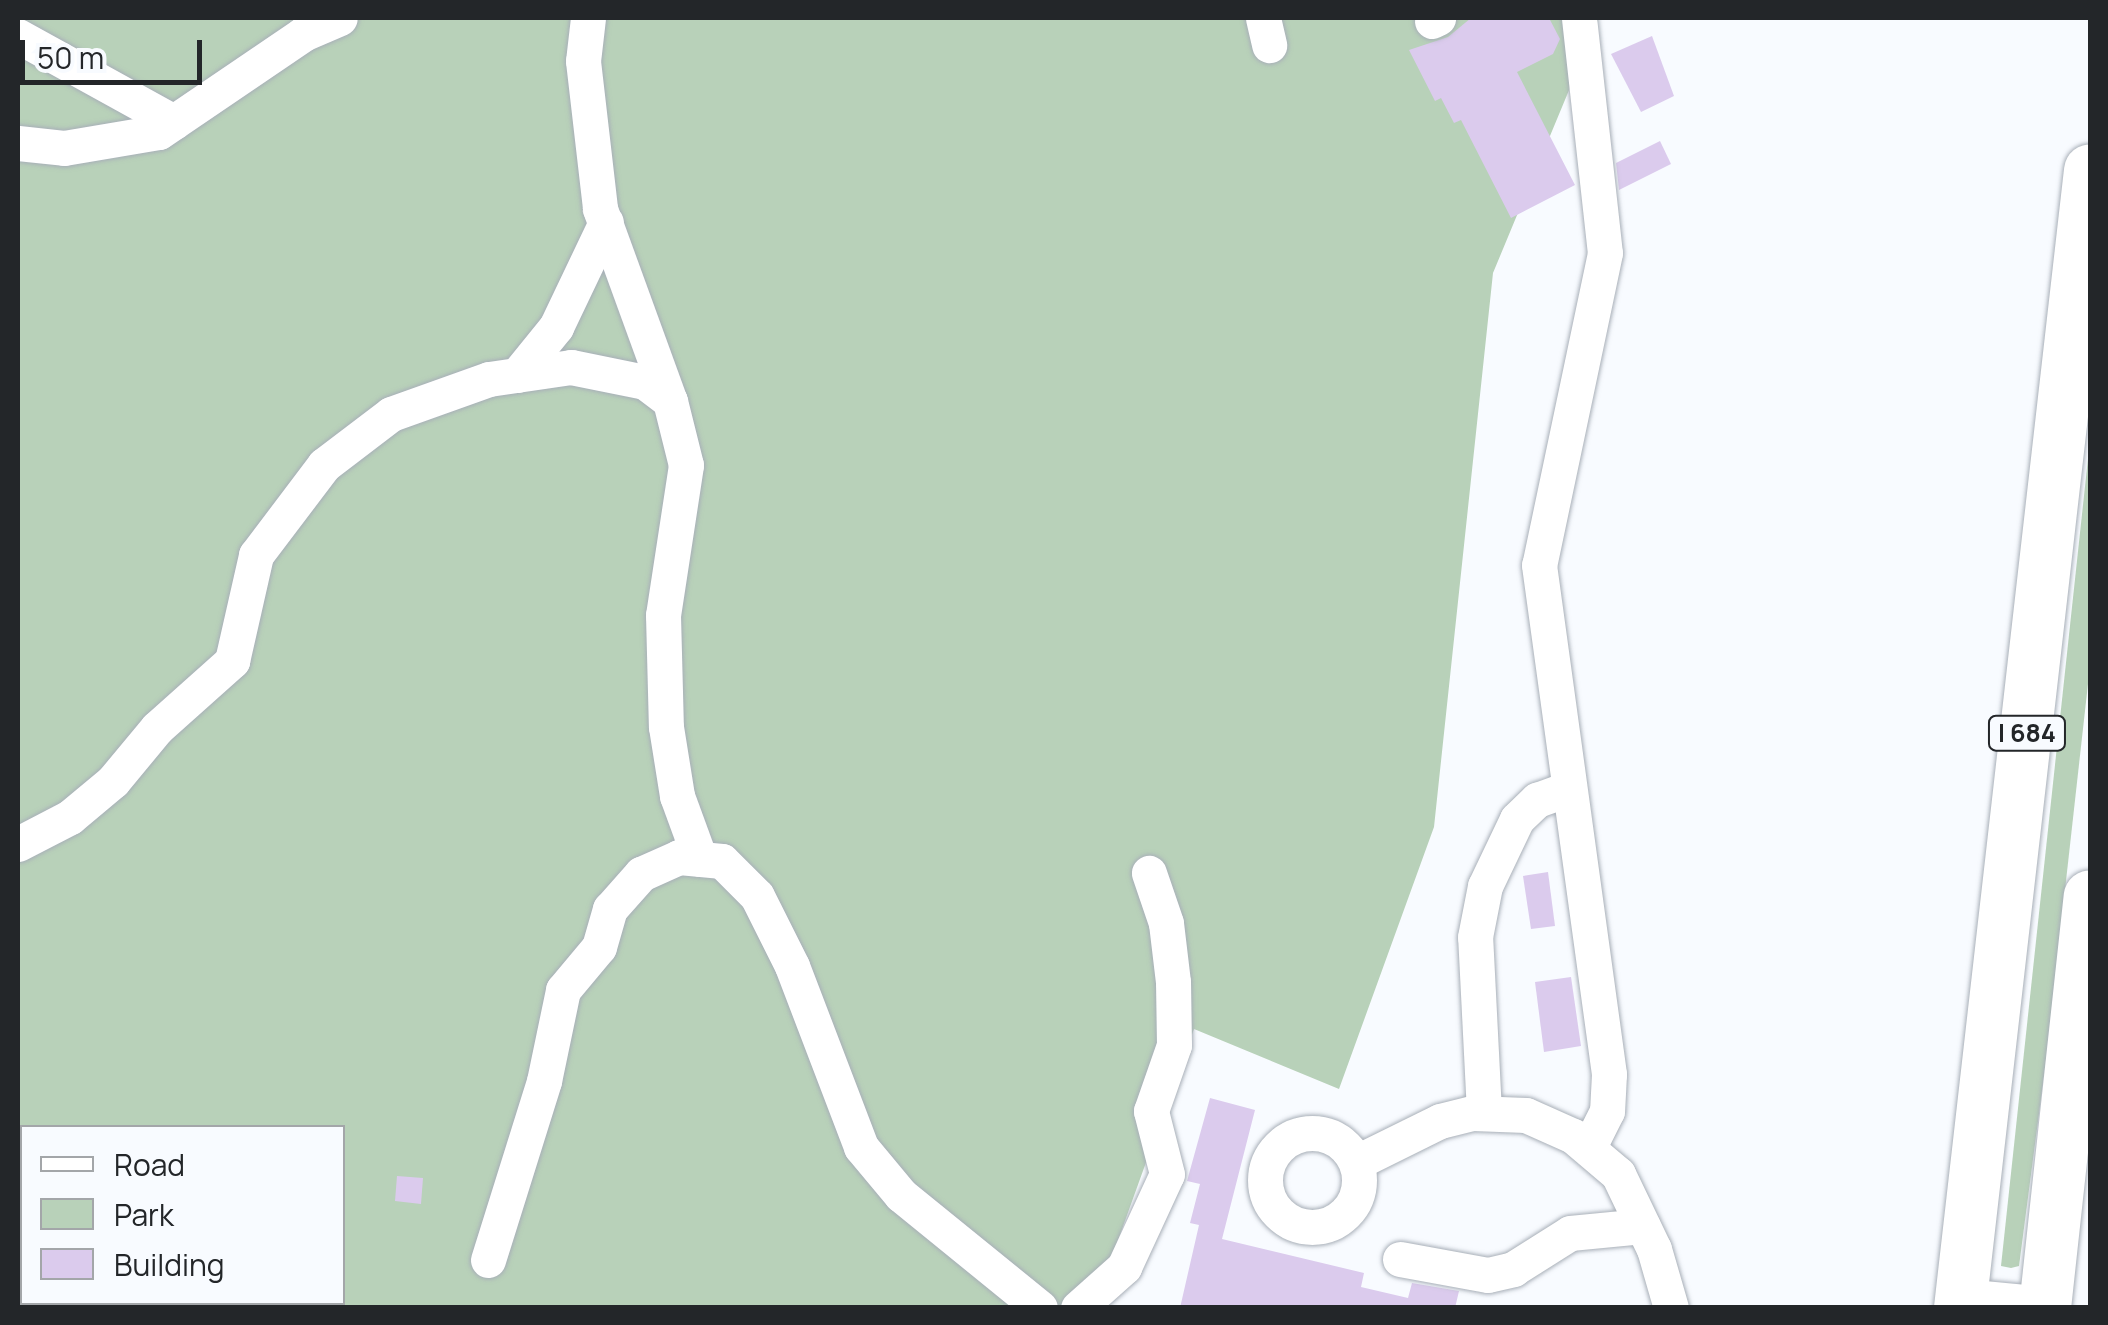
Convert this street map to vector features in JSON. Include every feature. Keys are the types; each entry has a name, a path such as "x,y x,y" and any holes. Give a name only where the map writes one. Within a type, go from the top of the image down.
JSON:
{"highway":[{"name":"I 684","path":"1961,1302 2090,170"},
{"path":"2045,1306 2090,896"}],"lane":[{"path":"18,144 64,148 124,140 174,122 303,34 340,18"},
{"path":"588,18 584,61 606,222 670,401 686,465 663,616 666,727 677,796 700,859"},
{"path":"1579,18 1605,254 1538,565 1610,1074 1607,1111 1588,1147"},
{"path":"18,36 174,122"},
{"path":"517,375 556,328 606,222"},
{"path":"18,844 70,816 113,781 157,728 232,661 242,592 256,555 324,465 390,414 517,375 571,368 646,382 670,401"},
{"path":"1484,1112 1476,937 1485,886 1518,820 1537,800 1568,789"},
{"path":"488,1260 544,1081 562,990 599,947 610,909 641,874 679,857 722,861 757,896 792,966 861,1147 901,1195 1040,1308"},
{"path":"1078,1308 1124,1267 1167,1174 1150,1111 1174,1046 1173,982 1166,923 1149,872"},
{"path":"1360,1161 1440,1121 1484,1112 1526,1115 1588,1147 1618,1174 1643,1226 1671,1308"},
{"path":"1400,1259 1488,1276 1513,1269 1570,1233 1643,1226"},
{"path":"1961,1302 2045,1306"}],"green space":[{"path":"18,18 1599,18 1493,273 1434,827 1339,1089 1194,1029 1094,1307 18,1307"},
{"path":"2090,440 2090,666 2019,1266 2011,1268 2001,1266"}],"building":[{"path":"1471,18 1549,18 1560,39 1553,54 1517,72 1575,185 1511,218 1461,120 1454,123 1441,98 1435,101 1409,50 1448,37"},
{"path":"1652,36 1674,96 1641,112 1611,54"},
{"path":"1660,141 1671,164 1619,190 1616,163"},
{"path":"1548,872 1555,926 1531,929 1523,876"},
{"path":"1571,977 1581,1046 1544,1052 1535,982"},
{"path":"1210,1098 1255,1110 1222,1239 1364,1273 1361,1287 1408,1298 1412,1283 1459,1291 1455,1308 1180,1308 1199,1225 1190,1223 1200,1184 1187,1181"},
{"path":"397,1176 423,1178 421,1204 395,1201"}]}
